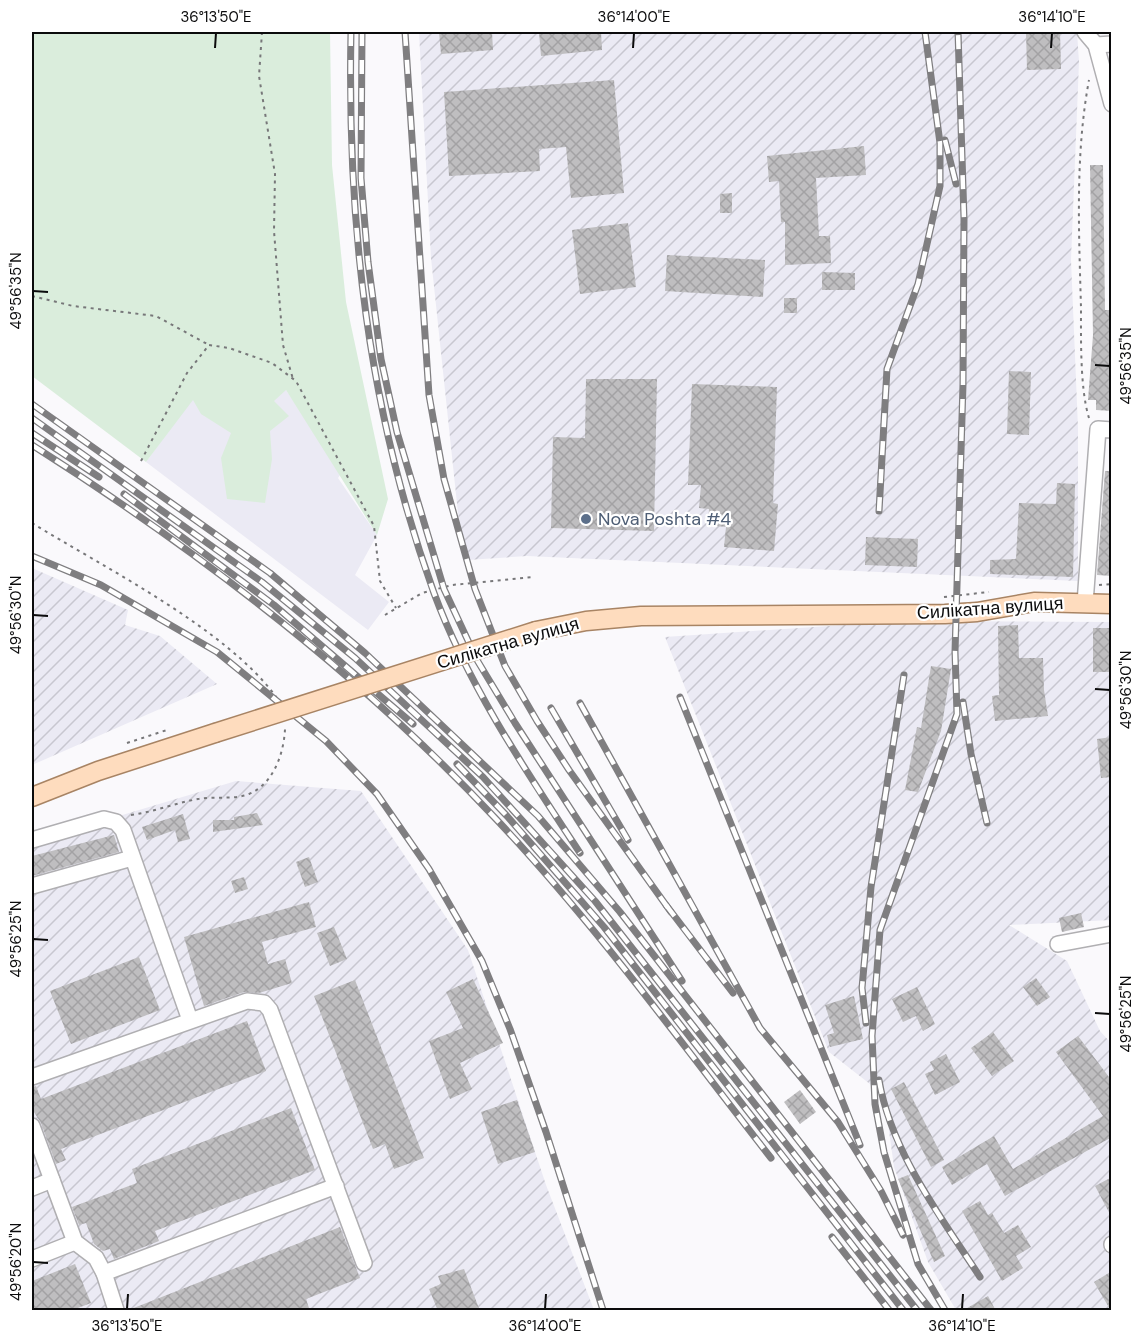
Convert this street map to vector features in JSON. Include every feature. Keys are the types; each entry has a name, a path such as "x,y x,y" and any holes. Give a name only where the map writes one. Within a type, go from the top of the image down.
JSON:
{"main road":[{"name":"Силікатна вулиця","path":"32,797 98,771 536,631 586,621 641,616 945,614 977,612 1034,602 1112,604"}],"street":[{"path":"1085,32 1104,44 1112,104"},
{"path":"1085,603 1105,430"},
{"path":"32,840 104,819 116,822 123,830 190,1020"},
{"path":"32,886 132,858"},
{"path":"1058,944 1112,934"},
{"path":"32,1077 247,1000 264,1003 270,1010 364,1263"},
{"path":"32,1064 47,1070"},
{"path":"32,1126 75,1242 96,1258 104,1273 116,1311"},
{"path":"32,1188 52,1180"},
{"path":"104,1273 336,1186"},
{"path":"32,1258 75,1242"}],"path":[{"path":"262,32 259,76 275,174 274,231 283,345 293,379 374,526 380,581 396,608"},
{"path":"1089,80 1083,115 1079,222 1082,352 1088,416 1105,430"},
{"path":"32,296 73,306 156,316 209,345 230,348 272,363 293,379"},
{"path":"141,461 187,374 209,345"},
{"path":"32,523 176,611 243,661 265,682 279,702"},
{"path":"385,615 422,593 452,585 489,579 533,577"},
{"path":"104,819 141,814 198,799 249,794 265,782 277,765 284,747 285,726"}],"shaded area":[{"path":"419,32 1077,32 1079,62 1071,260 1078,428 1078,581 527,556 467,560 460,532 431,258"},
{"path":"286,390 342,472 338,478 377,535 355,575 389,602 368,630 146,462 192,399"},
{"path":"32,568 128,610 125,625 160,636 217,684 32,765"},
{"path":"904,621 1111,622 1111,920 1009,925 1067,961 1100,1031 1111,1043 1111,1310 956,1310 928,1262 894,1167 884,1095 829,1052 665,637"},
{"path":"236,781 361,791 468,950 546,1185 594,1310 32,1310 32,842"}],"green space":[{"path":"32,32 330,32 332,165 346,302 388,499 377,535 286,390 274,401 289,416 270,431 272,459 265,503 227,499 221,458 231,433 201,414 193,400 146,462 32,376"}],"building":[{"path":"439,32 492,32 493,50 441,54"},
{"path":"539,32 601,32 602,50 541,56"},
{"path":"1026,32 1060,32 1061,69 1027,70"},
{"path":"614,80 624,193 571,198 566,147 539,149 540,171 449,176 444,92"},
{"path":"864,146 866,175 816,178 819,236 830,236 831,263 785,265 785,222 781,222 779,181 769,182 767,156"},
{"path":"1090,165 1103,165 1105,310 1112,310 1112,411 1096,410 1096,400 1088,400 1093,335"},
{"path":"732,193 732,213 720,213 720,194"},
{"path":"628,223 636,287 580,294 572,230"},
{"path":"667,255 765,260 763,297 665,291"},
{"path":"822,272 855,273 855,290 822,290"},
{"path":"784,298 797,298 797,313 784,313"},
{"path":"1009,371 1031,372 1029,435 1007,434"},
{"path":"586,379 657,379 654,531 551,528 553,437 585,438"},
{"path":"692,384 777,387 773,503 778,504 774,551 724,547 726,527 708,525 709,509 699,508 701,485 688,485"},
{"path":"1105,471 1112,471 1112,576 1097,575"},
{"path":"1057,483 1075,484 1073,577 990,574 990,560 1016,559 1019,503 1056,504"},
{"path":"866,537 918,539 917,567 865,565"},
{"path":"1018,625 1019,658 1043,658 1048,716 995,721 992,696 999,695 998,626"},
{"path":"1093,628 1112,628 1112,672 1093,672"},
{"path":"931,666 951,669 941,731 918,792 905,790 917,727 921,728"},
{"path":"1112,737 1112,777 1101,778 1097,739"},
{"path":"257,813 263,825 213,832 213,820 234,820 234,817"},
{"path":"183,814 190,839 178,842 175,830 147,840 142,827"},
{"path":"114,835 119,852 32,876 32,856"},
{"path":"309,857 318,882 305,887 296,862"},
{"path":"244,877 248,889 235,893 231,881"},
{"path":"309,902 316,927 262,942 268,964 285,959 292,983 259,993 244,992 204,1006 184,937"},
{"path":"1081,913 1084,927 1062,932 1059,918"},
{"path":"334,927 347,959 330,966 317,933"},
{"path":"139,957 160,1010 71,1044 50,991"},
{"path":"1036,978 1050,997 1037,1006 1023,987"},
{"path":"473,979 503,1043 460,1063 472,1089 450,1099 429,1041 463,1028 446,992"},
{"path":"355,980 424,1158 394,1169 385,1144 373,1149 314,996"},
{"path":"917,987 935,1024 923,1031 916,1016 903,1022 892,999"},
{"path":"854,996 863,1039 830,1047 827,1035 834,1033 825,1005"},
{"path":"247,1021 266,1071 61,1149 66,1160 56,1164 41,1123 32,1109 32,1087 36,1086 41,1099"},
{"path":"993,1032 1014,1061 992,1076 971,1048"},
{"path":"1078,1036 1112,1081 1112,1137 1005,1196 987,1164 952,1185 942,1167 994,1136 1013,1169 1103,1116 1056,1052"},
{"path":"946,1054 960,1082 935,1095 925,1074 934,1070 930,1062"},
{"path":"904,1082 944,1160 931,1167 891,1089"},
{"path":"800,1090 816,1112 800,1124 784,1102"},
{"path":"517,1100 535,1152 498,1164 481,1112"},
{"path":"291,1108 315,1170 155,1231 159,1241 114,1259 110,1249 103,1251 94,1244 86,1223 79,1225 72,1207 137,1183 132,1169"},
{"path":"908,1175 945,1256 934,1262 898,1179"},
{"path":"1112,1177 1112,1218 1095,1186"},
{"path":"980,1201 988,1215 992,1213 1004,1233 1018,1225 1031,1247 1016,1256 1023,1268 1002,1281 962,1211"},
{"path":"340,1227 360,1278 306,1299 310,1311 126,1311"},
{"path":"75,1264 91,1303 70,1311 32,1311 32,1281"},
{"path":"464,1269 480,1311 438,1311 429,1289 441,1284 438,1276"},
{"path":"1112,1271 1112,1311 1111,1311 1094,1282"},
{"path":"988,1296 996,1311 962,1311"}],"railway":[{"path":"351,32 353,175 366,316 393,456 411,525 448,627 481,694 499,727 580,853"},
{"path":"362,32 361,178 368,262 381,359 397,432 444,589 477,660 515,723 682,981"},
{"path":"405,32 429,395 444,479 475,589 505,666 537,721 569,770 671,912"},
{"path":"879,511 887,369 918,284 940,186 940,143 925,32"},
{"path":"945,1310 918,1264 884,1152 875,1104 872,1036 880,930 957,714 955,652 963,384 964,219 958,32"},
{"path":"945,140 956,184"},
{"path":"32,404 270,573 365,653 538,816 620,912 931,1310"},
{"path":"32,418 262,582 355,658 483,777 595,901 917,1310"},
{"path":"32,433 99,477"},
{"path":"32,445 156,528 276,617 390,714 444,766 496,819 569,901 771,1158"},
{"path":"124,494 274,605 413,724"},
{"path":"32,556 101,585 217,652 326,741 377,794 429,869 482,961 510,1029 546,1132 603,1310"},
{"path":"866,1023 862,988 871,887 904,675"},
{"path":"680,697 860,1145"},
{"path":"963,702 971,754 987,823"},
{"path":"580,703 760,1028 838,1122 881,1191 903,1235"},
{"path":"551,708 628,840"},
{"path":"457,764 507,816 604,927 903,1310"},
{"path":"666,905 733,993"},
{"path":"879,1080 885,1107 906,1158 919,1183 980,1277"},
{"path":"832,1237 889,1310"}],"place":[{"name":"Nova Poshta #4","path":"586,519"}]}
